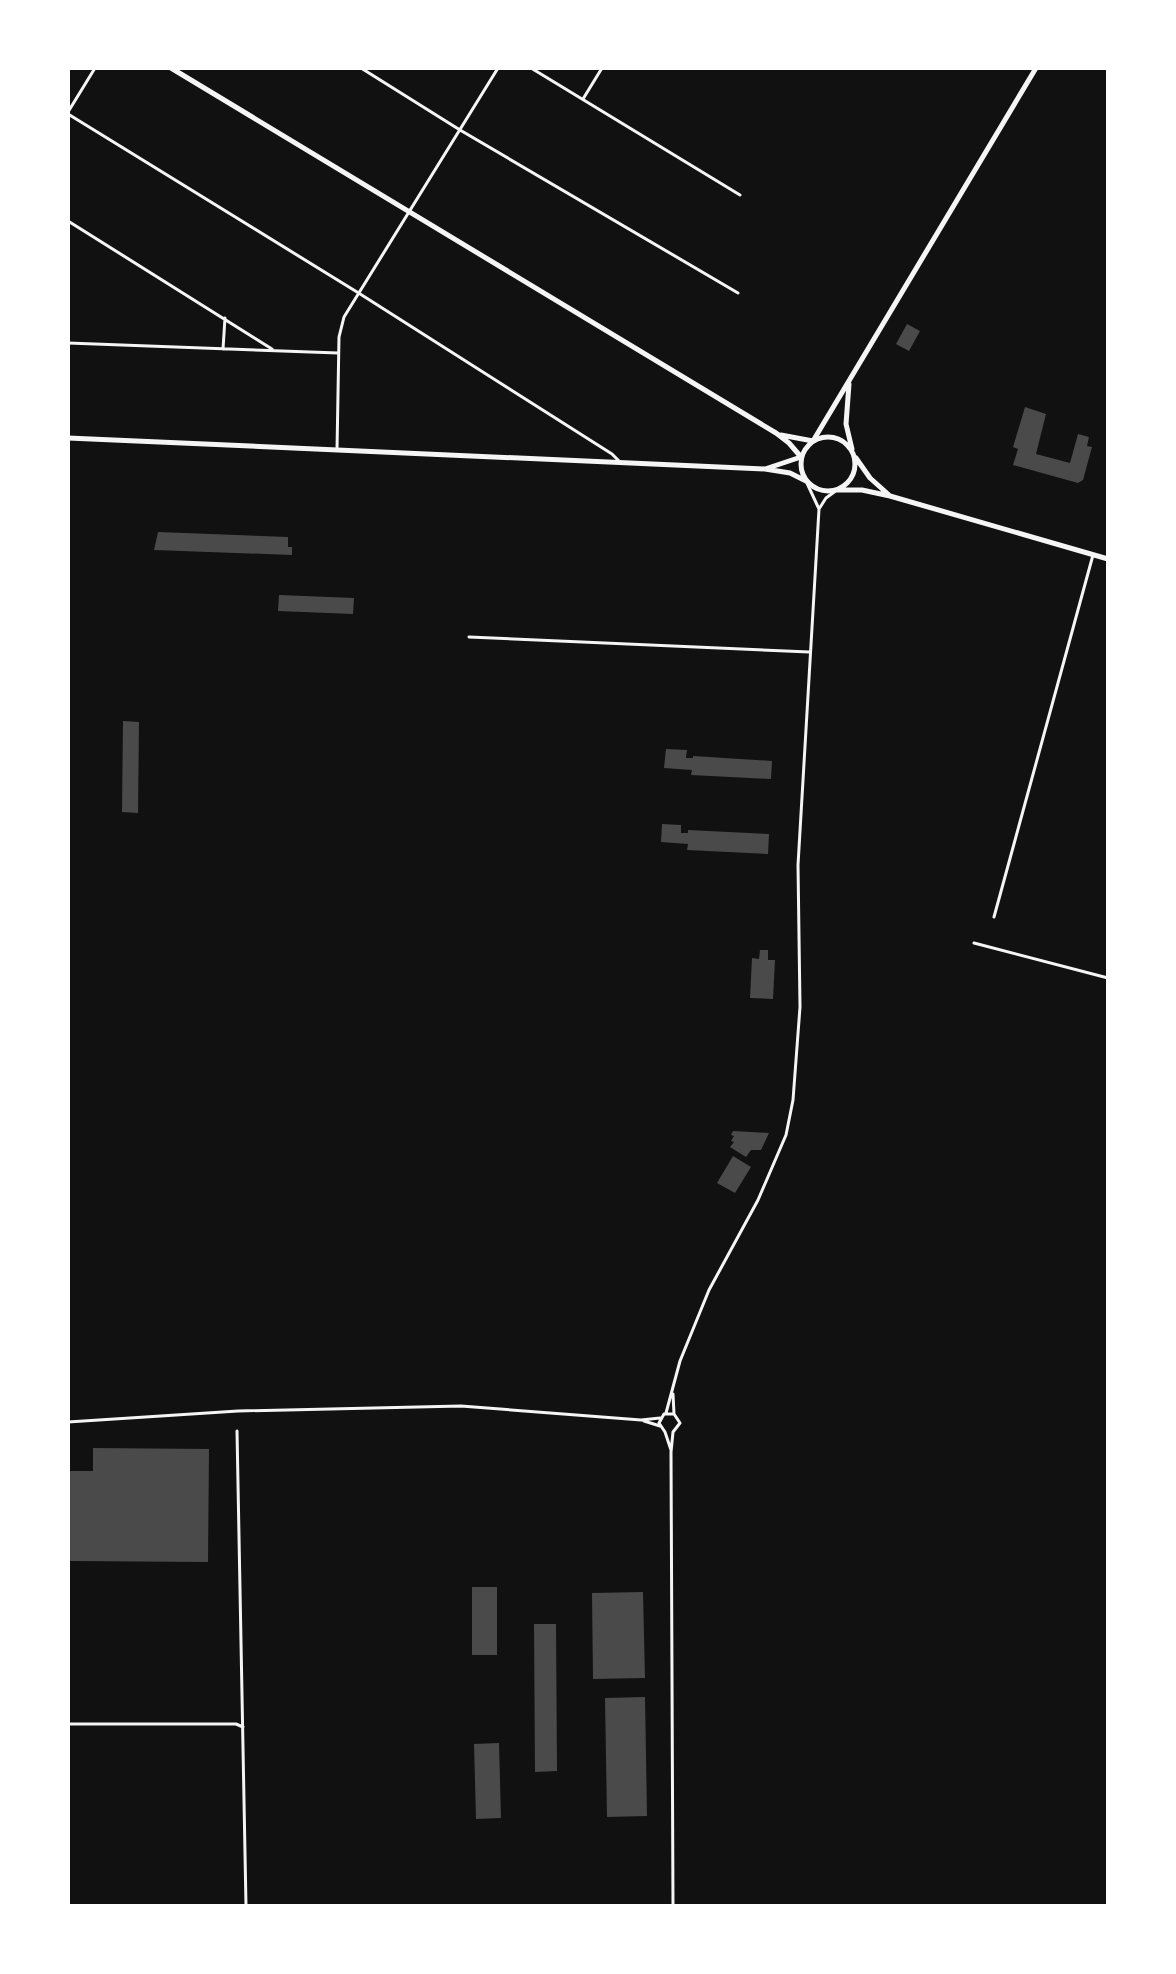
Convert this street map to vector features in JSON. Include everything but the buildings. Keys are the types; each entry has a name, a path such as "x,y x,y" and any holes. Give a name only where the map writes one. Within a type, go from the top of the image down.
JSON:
{"main road":[{"path":"171,68 776,433 801,457 801,470 806,481"},
{"path":"765,469 801,457 813,441 1036,68"},
{"path":"837,490 851,479 854,471 846,424 850,380"},
{"path":"776,433 813,441 836,438 844,442 870,478 890,496"},
{"path":"68,438 765,469 790,473 824,491 862,490 890,496 1108,559"}],"street":[{"path":"95,68 68,113 357,292 619,461"},
{"path":"361,68 460,130 738,293"},
{"path":"337,450 340,327 357,292 498,68"},
{"path":"531,68 740,195"},
{"path":"583,99 602,68"},
{"path":"68,221 275,351"},
{"path":"223,349 225,318"},
{"path":"68,343 338,353"},
{"path":"806,481 819,509"},
{"path":"68,1422 238,1411 461,1406 641,1420 660,1418 666,1413 680,1361 709,1290 758,1200 786,1135 793,1100 800,1007 798,865 819,509 826,498 837,490"},
{"path":"994,917 1093,555"},
{"path":"469,637 809,652"},
{"path":"974,943 1108,978"},
{"path":"673,1390 674,1414 680,1423 673,1432 671,1452 673,1906"},
{"path":"666,1413 674,1414"},
{"path":"660,1418 660,1426"},
{"path":"641,1420 660,1426 671,1452"},
{"path":"237,1431 246,1906"},
{"path":"665,1432 673,1432"},
{"path":"68,1724 236,1724 243,1727"}]}
